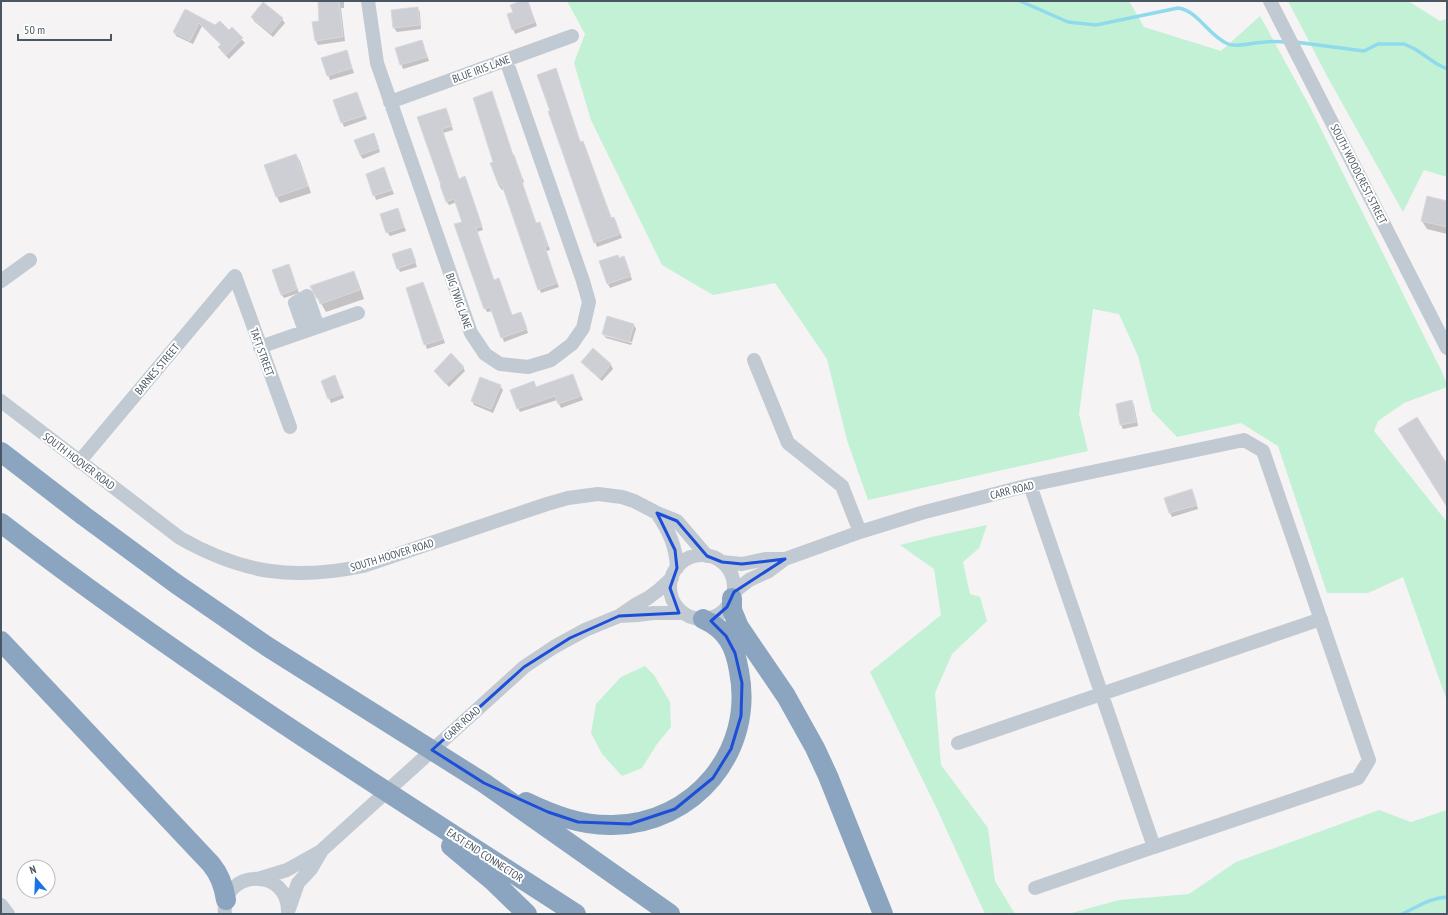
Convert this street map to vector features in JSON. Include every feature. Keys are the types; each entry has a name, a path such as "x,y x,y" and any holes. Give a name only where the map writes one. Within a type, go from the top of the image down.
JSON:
{"highway":[{"path":"1,452 84,516 268,647 484,783 670,914"},
{"path":"1,523 50,561 149,632 237,693 394,796 493,881 528,914"},
{"path":"733,595 732,610 736,622 786,696 828,776 883,914"},
{"path":"484,783 548,812 578,822 596,825 619,825 646,820 675,809 689,800 713,778 731,749 741,716 743,699 742,683 730,642 717,626 703,619"},
{"path":"1,642 211,864 223,884 225,910"},
{"name":"EAST END CONNECTOR","path":"394,796 576,914"}],"street":[{"name":"BIG TWIG LANE","path":"368,1 377,63 470,333 484,354 500,364 528,366 551,360 572,344 583,328 588,302 583,281 506,60"},
{"name":"SOUTH WOODCREST STREET","path":"1270,1 1447,348"},
{"name":"BLUE IRIS LANE","path":"390,102 572,36"},
{"path":"1,280 30,260"},
{"name":"TAFT STREET","path":"235,276 290,427"},
{"name":"BARNES STREET","path":"79,462 235,276"},
{"path":"260,347 358,313"},
{"path":"754,360 788,443 842,486 860,532"},
{"name":"SOUTH HOOVER ROAD","path":"1,401 180,538 196,547 248,567 281,574 314,574 347,570 568,498 598,494 622,497 634,501 677,521 707,556"},
{"name":"CARR ROAD","path":"733,595 749,580 769,571 785,559 890,522 1030,485 1244,440 1263,451 1321,619"},
{"path":"1030,485 1100,694 1154,847"},
{"path":"657,513 673,542 676,557 670,594 675,604 682,612 692,618 703,619 708,619 719,615 727,607 733,595 733,581 732,576 722,562 707,556 690,558 674,573"},
{"name":"CARR ROAD","path":"722,562 742,564 765,559 785,559"},
{"name":"CARR ROAD","path":"225,910 232,890 240,883 250,878 261,878 287,870 321,851 512,678 538,657 570,638 619,616 654,594 674,573"},
{"name":"CARR ROAD","path":"619,616 638,616 654,613 682,612"},
{"path":"958,743 1321,619 1369,760 1358,778 1035,888"},
{"name":"CARR ROAD","path":"288,911 298,883 311,869 321,851"},
{"path":"261,878 272,882 281,889 286,898 288,911"},
{"path":"1,905 8,914"}],"highlighted area":[{"path":"657,513 677,521 707,556 722,562 742,564 785,559 734,592 727,607 711,621 726,636 735,653 742,683 741,716 731,749 713,778 675,809 630,824 578,822 548,812 484,783 432,750 524,667 570,638 619,616 679,613 670,588 677,568 675,550"}],"green space":[{"path":"567,1 1129,1 1144,27 1221,51 1260,16 1310,107 1447,384 1447,387 1404,403 1378,421 1374,431 1447,522 1447,701 1403,577 1368,593 1327,593 1278,446 1241,423 1177,437 1152,411 1138,356 1119,314 1093,309 1079,414 1088,451 868,500 847,440 827,359 775,283 713,295 662,265 591,120 574,63 585,34"},
{"path":"1288,1 1408,1 1440,21 1447,19 1447,177 1424,170 1403,212 1327,76"},
{"path":"987,525 979,548 963,562 970,594 980,597 987,621 952,654 935,693 941,765 988,828 995,881 1015,914 985,914 937,809 870,672 941,615 934,569 900,545"},
{"path":"645,666 654,675 670,702 671,727 657,744 642,768 622,776 602,754 591,733 596,704 621,677"},
{"path":"1379,810 1411,822 1447,810 1447,914 1068,914 1119,900 1189,894 1236,862"}],"building":[{"path":"318,1 339,1 343,37 315,41 312,22 319,21"},
{"path":"521,1 528,1 535,22 512,30 507,14 513,12 510,5"},
{"path":"263,2 283,18 271,33 251,17"},
{"path":"418,7 420,25 393,28 391,10"},
{"path":"185,9 215,25 220,21 229,30 232,27 243,38 226,55 218,47 221,44 199,23 190,41 173,32"},
{"path":"422,40 427,57 400,65 395,48"},
{"path":"347,50 352,68 327,76 321,58"},
{"path":"556,68 580,142 583,141 611,218 614,217 620,234 594,243 537,75"},
{"path":"492,91 536,223 540,222 548,246 545,247 557,283 538,290 502,185 499,186 490,163 493,162 473,98"},
{"path":"357,92 365,115 341,123 333,100"},
{"path":"446,108 452,126 442,129 459,179 465,176 482,226 476,228 494,280 499,278 512,315 521,312 527,329 501,338 490,307 484,309 454,224 462,222 454,199 446,202 417,117"},
{"path":"374,133 379,148 360,155 354,140"},
{"path":"296,154 308,186 276,197 264,165"},
{"path":"384,167 392,190 373,196 366,174"},
{"path":"1427,196 1447,201 1447,227 1421,221"},
{"path":"398,208 404,227 386,233 380,214"},
{"path":"411,248 416,262 397,269 392,254"},
{"path":"618,255 619,258 624,256 631,276 607,284 599,261"},
{"path":"289,264 297,289 281,295 272,270"},
{"path":"354,271 360,290 320,304 310,286"},
{"path":"423,282 443,339 424,345 406,288"},
{"path":"607,316 634,324 629,342 602,334"},
{"path":"593,348 611,364 600,378 581,362"},
{"path":"451,353 464,367 446,384 434,371"},
{"path":"573,374 581,396 558,404 555,396 517,409 510,390 534,381 536,387"},
{"path":"335,375 342,394 328,399 321,381"},
{"path":"480,377 501,385 491,409 471,401"},
{"path":"1132,400 1136,422 1120,425 1116,404"},
{"path":"1417,417 1447,464 1447,507 1398,429"},
{"path":"1192,489 1197,505 1169,513 1164,498"}],"waterway":[{"path":"1020,1 1068,22 1096,25 1178,8 1192,14 1215,35 1228,44 1241,45 1260,42 1287,42"},
{"path":"1295,42 1364,51 1378,44 1404,44 1415,49 1447,69"},
{"path":"1402,914 1429,901 1447,897"}]}
